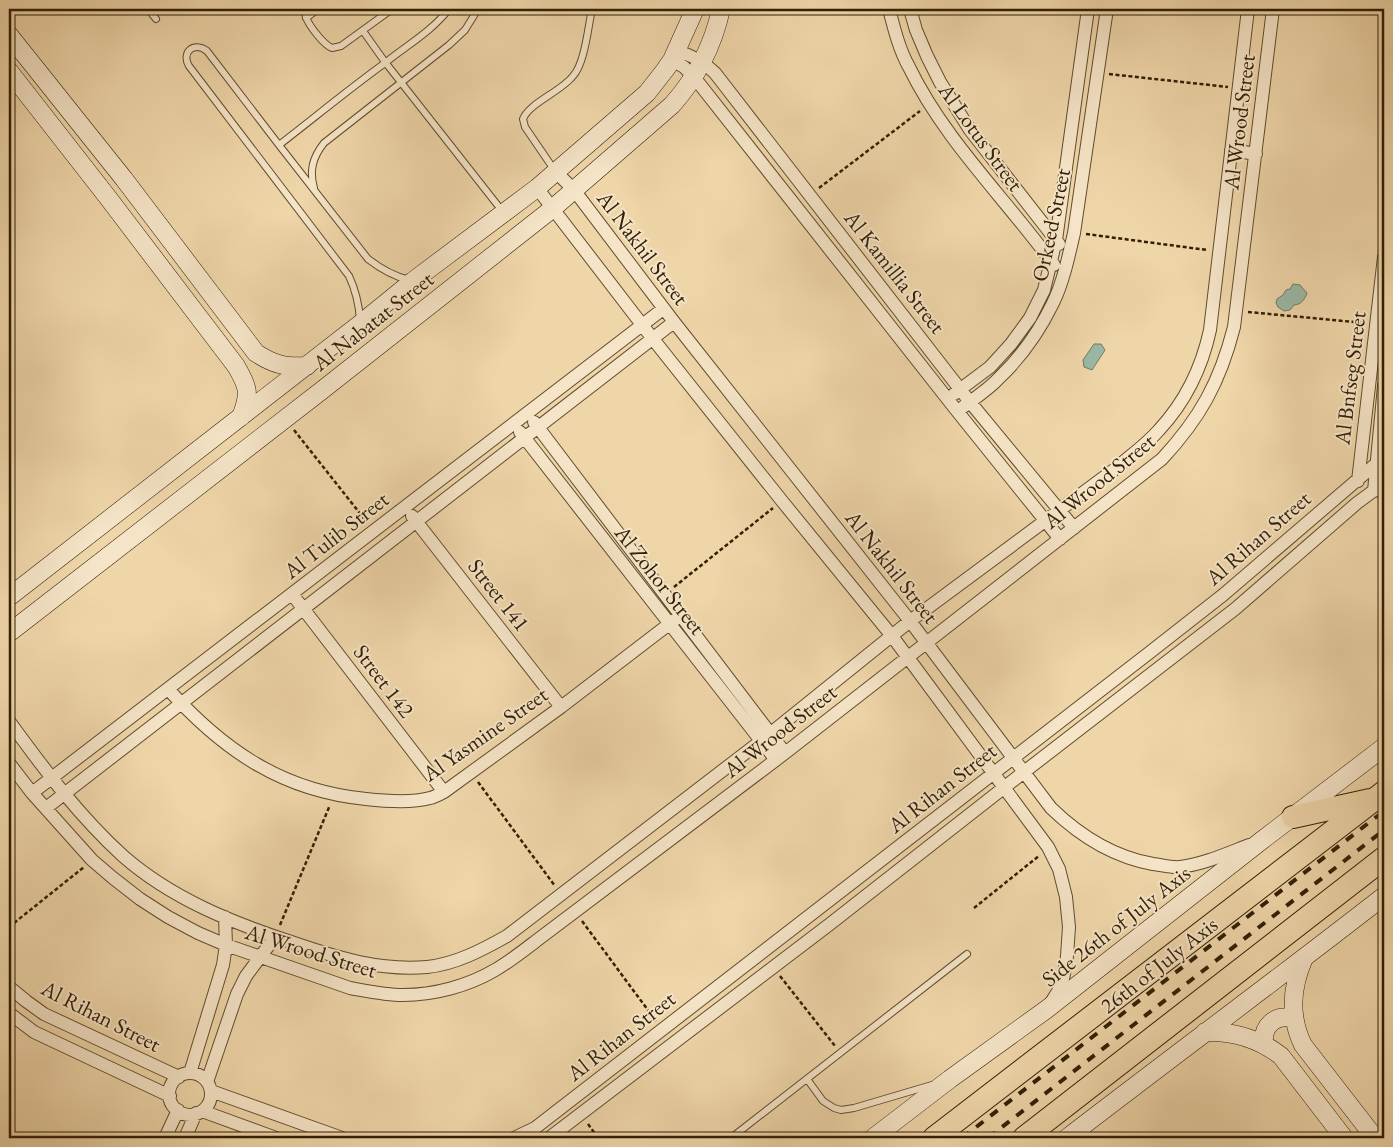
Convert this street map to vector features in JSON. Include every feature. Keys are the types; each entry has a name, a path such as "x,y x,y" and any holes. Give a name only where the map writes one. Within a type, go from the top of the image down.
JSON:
{"highway":[{"path":"1293,816 1380,795"},
{"name":"26th of July Axis","path":"934,1138 1380,795"},
{"path":"1024,1138 1384,858"}],"street":[{"name":"Al Nabatat Street","path":"9,597 241,418 413,281 556,172 647,93 674,55 695,9"},
{"name":"Al Nabatat Street","path":"9,633 552,209 672,105 687,88 698,70 716,33 721,9"},
{"name":"Al Lotus Street","path":"889,9 896,37 922,92 956,144 1062,277"},
{"name":"Al Lotus Street","path":"910,9 926,56 970,130 1069,258"},
{"name":"Orkeed Street","path":"947,399 990,367 1012,344 1030,318 1044,290 1056,240 1088,9"},
{"name":"Orkeed Street","path":"956,411 999,379 1038,330 1054,302 1069,258 1074,233 1107,9"},
{"name":"Al Wrood Street","path":"9,721 51,779 107,840 148,875 200,907 275,937 352,961 400,968 419,967 456,960 483,950 507,936 766,737 910,621 1115,469 1142,447 1175,411 1188,391 1198,369 1210,330 1248,9"},
{"name":"Al Wrood Street","path":"9,762 32,793 92,860 133,894 168,917 198,932 259,957 350,988 371,992 402,995 434,992 465,984 494,971 575,912 908,657 1162,459 1179,440 1208,398 1219,376 1228,352 1237,311 1273,9"},
{"path":"9,35 124,179 256,353 271,363 289,367 307,366"},
{"name":"Al Kamillia Street","path":"674,55 684,67 715,73 970,402 1074,528"},
{"name":"Al Kamillia Street","path":"698,70 956,411 1046,519 1060,539"},
{"path":"9,71 236,366 246,382 248,400 241,418"},
{"path":"1231,150 1256,154"},
{"name":"Al Nakhil Street","path":"556,172 574,190 663,308 910,621 1051,808 1064,821 1094,842 1128,858 1178,867 1202,862 1261,841"},
{"name":"Al Nakhil Street","path":"537,188 653,339 892,636 1048,848 1059,869 1066,897 1069,927 1062,985 1048,1009"},
{"name":"Al Bnfseg Street","path":"1357,503 1358,478 1384,257"},
{"name":"Al Tulib Street","path":"32,793 663,308"},
{"name":"Al Tulib Street","path":"46,808 674,322"},
{"name":"Al Bnfseg Street","path":"1379,487 1384,386"},
{"name":"Al Zohor Street","path":"528,413 681,615 780,756"},
{"name":"Al Zohor Street","path":"514,424 670,624 766,737"},
{"name":"Al Rihan Street","path":"514,1138 535,1128 1149,653 1224,594 1380,461"},
{"path":"1115,469 1126,487"},
{"name":"Al Rihan Street","path":"549,1138 1235,609 1357,503 1379,487"},
{"name":"Street 141","path":"405,507 561,706"},
{"name":"Street 142","path":"292,594 444,792"},
{"path":"1224,594 1235,609"},
{"name":"Al Yasmine Street","path":"168,690 219,739 239,754 282,778 334,794 377,800 402,801 430,798 444,792 471,773 681,615"},
{"path":"1149,653 1160,667"},
{"name":"Side 26th of July Axis","path":"874,1138 950,1079 1048,1009 1293,816 1384,747"},
{"path":"561,894 575,912"},
{"path":"1067,1138 1384,896"},
{"path":"225,917 226,944 218,985 184,1075 171,1085 170,1096 178,1110 190,1114 199,1112 276,1138"},
{"path":"524,923 536,941"},
{"path":"185,1138 199,1112 209,1102 209,1086 237,994 246,976 275,937"},
{"path":"1304,958 1295,982 1293,995 1293,1018 1299,1036 1375,1138"},
{"name":"Al Rihan Street","path":"9,987 44,1014 184,1075"},
{"name":"Al Rihan Street","path":"9,1013 34,1032 170,1096"},
{"path":"1264,1044 1264,1032 1271,1022 1281,1017 1293,1018"},
{"path":"1205,1032 1229,1032 1253,1039 1281,1056 1344,1138"},
{"path":"184,1075 200,1075 209,1086 342,1138"},
{"path":"165,1138 178,1110"}],"lane":[{"path":"148,9 156,19"},
{"path":"305,9 306,18 324,44 332,48 341,46 390,9"},
{"path":"306,18 318,9"},
{"path":"278,145 385,62 422,36 449,9"},
{"path":"315,192 311,179 312,166 316,154 324,143 449,45 465,30 478,9"},
{"path":"556,172 525,127 523,119 529,111 570,80 578,70 592,9"},
{"path":"363,31 385,62 504,213"},
{"path":"360,324 356,291 350,276 189,66 186,58 189,51 196,47 207,51 368,259 389,273 413,281"},
{"path":"731,1138 967,954"},
{"path":"807,1079 823,1101 834,1108 848,1110 950,1079"}],"path":[{"path":"1098,73 1239,88"},
{"path":"810,195 930,103"},
{"path":"1074,233 1220,252"},
{"path":"1237,311 1377,324"},
{"path":"285,419 374,531"},
{"path":"665,594 782,501"},
{"path":"471,773 561,894"},
{"path":"275,937 334,794"},
{"path":"974,908 1048,848"},
{"path":"9,927 92,860"},
{"path":"575,912 662,1029"},
{"path":"773,967 840,1053"},
{"path":"581,1114 598,1138"}],"shaded area":[{"path":"1293,284 1300,285 1307,293 1301,303 1294,305 1290,310 1284,311 1278,307 1277,299 1286,290 1290,289"},
{"path":"1094,344 1101,344 1105,350 1092,370 1084,367 1083,360"}],"railway":[{"path":"962,1138 1384,811"},
{"path":"988,1138 1384,830"}]}
